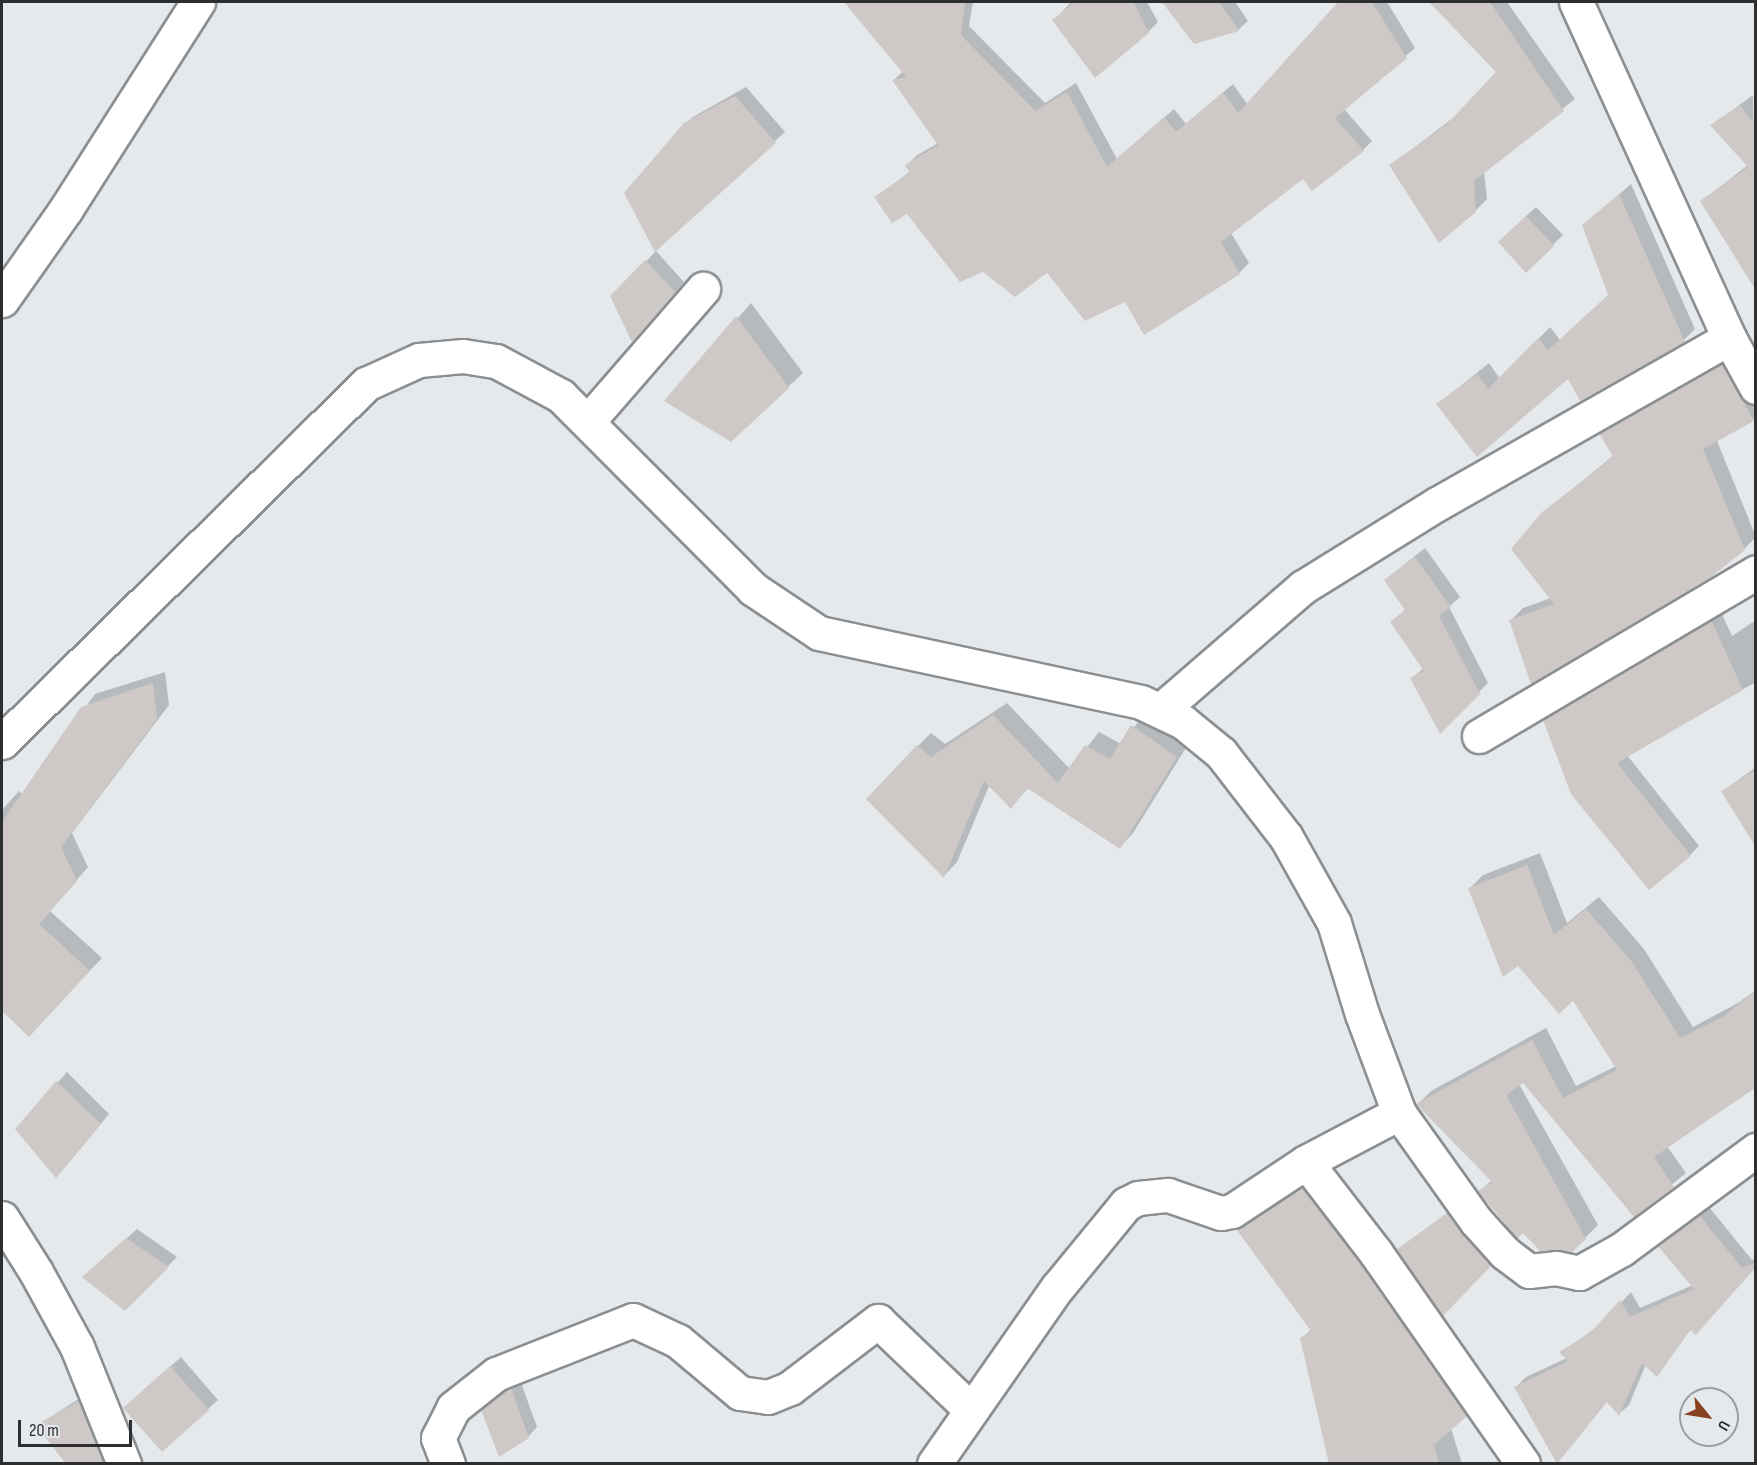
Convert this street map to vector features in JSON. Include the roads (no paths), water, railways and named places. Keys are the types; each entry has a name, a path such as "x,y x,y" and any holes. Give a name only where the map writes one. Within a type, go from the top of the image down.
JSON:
{"street":[{"path":"2,300 66,209 198,2"},
{"path":"1576,2 1729,338 1755,387"},
{"path":"589,420 703,289"},
{"path":"1162,710 1303,587 1437,504 1729,338"},
{"path":"2,742 366,384 419,360 463,356 496,361 529,376 561,396 589,420 753,590 819,633 1083,687 1162,710 1221,753 1286,837 1334,923 1362,1014 1399,1113 1476,1221 1505,1253 1529,1271 1556,1268 1579,1273 1622,1249 1755,1150"},
{"path":"1479,736 1755,572"},
{"path":"934,1464 1057,1288 1111,1218 1126,1204 1138,1198 1168,1195 1221,1213 1232,1211 1306,1162 1399,1113"},
{"path":"1306,1162 1376,1254 1523,1464"},
{"path":"2,1218 36,1272 77,1347 124,1464"},
{"path":"448,1464 438,1438 453,1408 496,1374 633,1320 678,1341 740,1393 768,1397 790,1388 878,1321 970,1410"}]}
